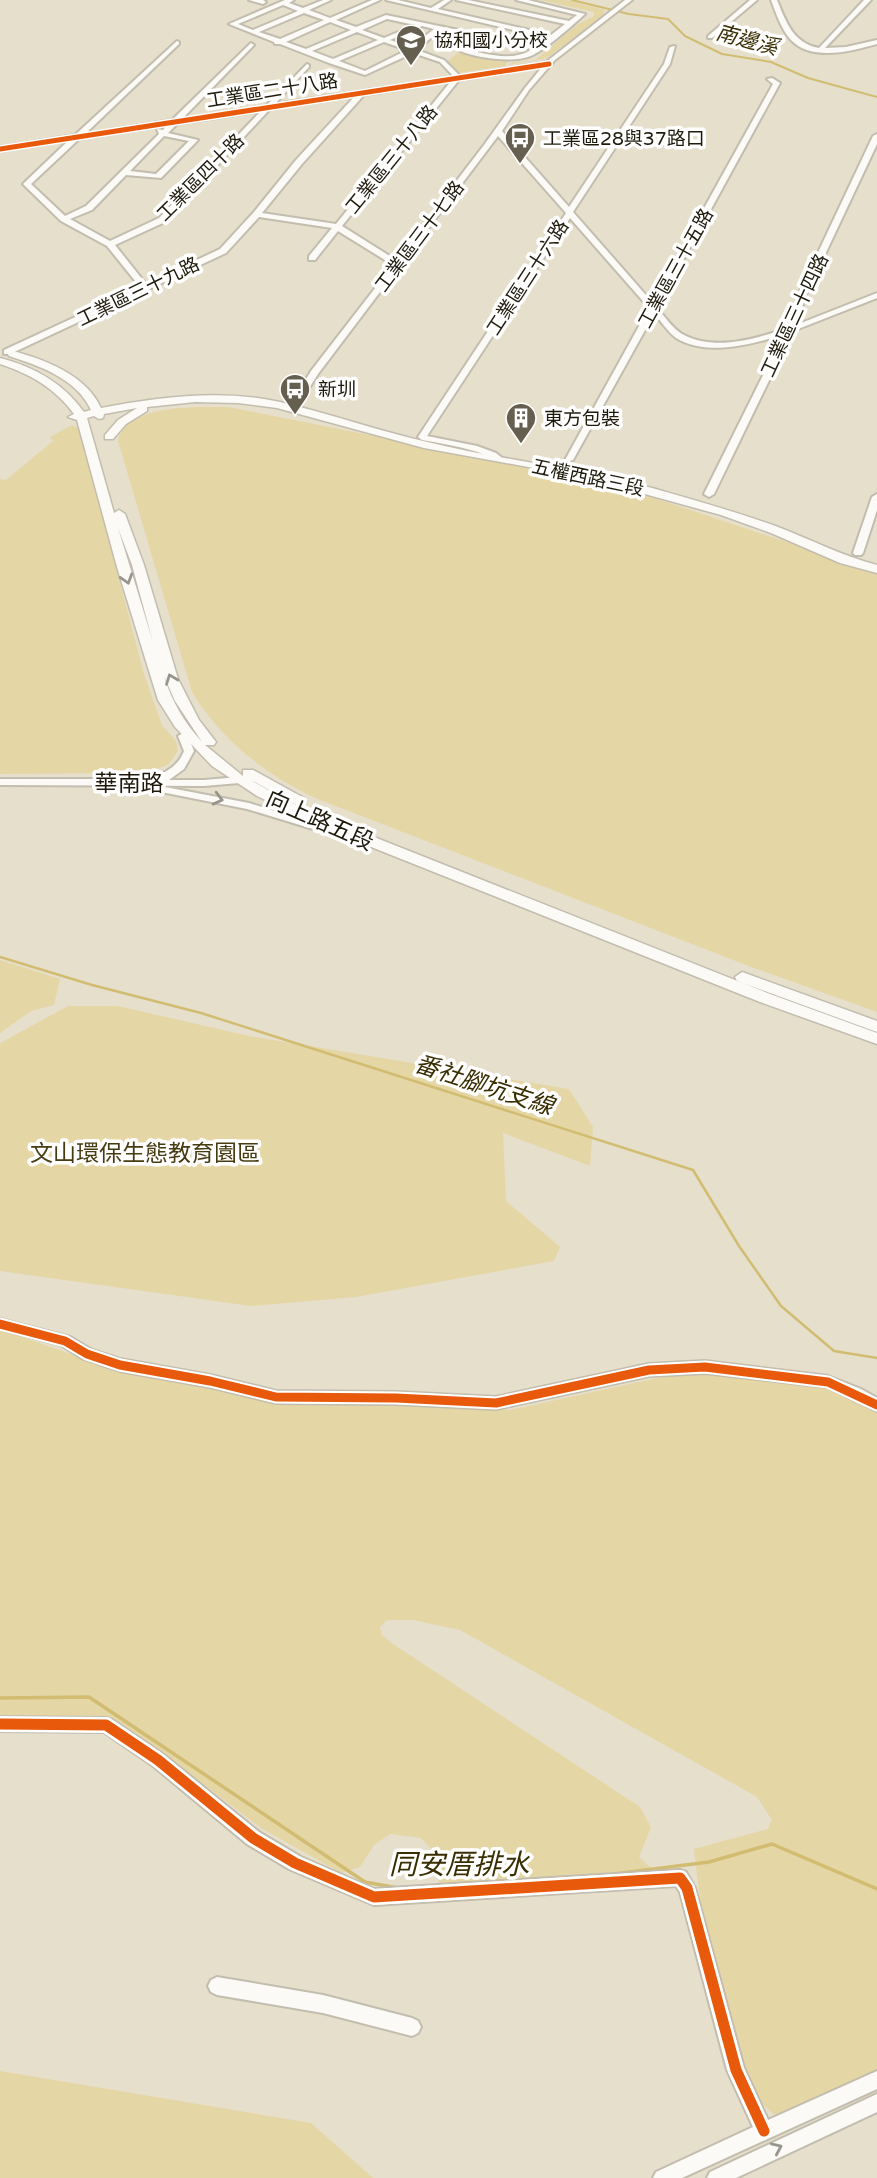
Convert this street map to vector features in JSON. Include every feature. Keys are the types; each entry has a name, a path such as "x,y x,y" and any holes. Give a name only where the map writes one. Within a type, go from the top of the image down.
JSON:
{"main road":[{"name":"向上路五段","path":"1,356 57,372 89,397 86,416 123,567 165,700 174,718 193,740 211,759 239,781 273,802 374,844 765,998 877,1039"},
{"name":"向上路五段","path":"1,356 86,416 138,565 168,674 185,712 218,753 257,779 341,821 509,889 877,1027"},
{"path":"89,397 142,407"},
{"name":"五權西路三段","path":"86,416 142,407 219,404 291,410 424,444 584,474 646,490 775,530 844,560 877,569"},
{"path":"109,437 122,422 142,407"}],"street":[{"path":"252,0 263,2"},
{"path":"233,14 271,0"},
{"path":"291,0 232,24 277,43 365,73 411,51 439,29"},
{"path":"253,32 328,0"},
{"path":"277,43 377,0"},
{"path":"389,0 553,37"},
{"path":"432,10 449,0"},
{"path":"459,0 569,23"},
{"path":"442,61 461,50 521,0 581,12 530,54 508,59 461,50"},
{"name":"工業區三十七路","path":"291,410 314,373 538,77 549,64 629,0"},
{"path":"710,37 754,0"},
{"path":"773,0 796,40 821,49 849,49 877,42"},
{"path":"821,49 868,0"},
{"path":"283,3 381,41 442,61 458,78"},
{"path":"305,52 387,17 537,48"},
{"path":"331,62 420,24"},
{"path":"145,288 110,244 64,219 27,184 177,43"},
{"path":"64,219 89,208 251,45"},
{"name":"工業區三十六路","path":"498,459 495,454 478,449 422,437 667,64 674,47"},
{"name":"工業區二十八路","path":"0,149 549,64"},
{"name":"工業區四十路","path":"110,244 162,220 307,65"},
{"path":"513,69 527,69 538,77"},
{"name":"工業區三十八路","path":"312,258 458,78"},
{"name":"工業區三十五路","path":"569,460 777,83 770,79"},
{"path":"431,82 444,83 451,88"},
{"name":"工業區三十九路","path":"1,356 223,251 362,93"},
{"path":"340,96 353,101"},
{"path":"278,98 289,105"},
{"path":"185,110 188,115 200,119"},
{"path":"247,111 260,117"},
{"path":"86,127 100,135"},
{"path":"124,173 158,176 194,140 163,134 148,127"},
{"path":"498,131 677,334 701,343 725,346 763,343 780,349"},
{"name":"工業區三十四路","path":"709,494 791,328 798,304 877,136"},
{"path":"56,142 65,149"},
{"path":"487,147 513,147"},
{"path":"555,194 582,194"},
{"path":"257,214 336,226"},
{"name":"工業區三十八路","path":"336,226 397,264"},
{"path":"559,228 583,228"},
{"path":"632,282 647,288 665,285"},
{"path":"749,343 877,295"},
{"path":"798,304 809,311 831,314"},
{"path":"643,325 671,327"},
{"path":"858,553 877,498"},
{"path":"148,783 170,776 184,765 189,751 183,736"},
{"name":"華南路","path":"0,782 148,783 257,779"},
{"path":"102,783 202,795 313,826"},
{"path":"0,1324 65,1341 87,1354 111,1363 210,1381 276,1397 396,1398 496,1404 649,1370 705,1367 828,1382 877,1405"},
{"path":"0,1724 106,1725 158,1760 253,1838 295,1863 374,1897 680,1878 687,1888 736,2070 764,2131"},
{"path":"217,1986 323,2004 412,2027"},
{"path":"662,2178 877,2080"},
{"path":"716,2178 877,2103"}],"green space":[{"path":"540,0 568,0 605,10 602,16 547,58 509,65 535,60 577,25 594,16 594,12"},
{"path":"461,50 508,61 505,66 458,73 447,62"},
{"path":"229,407 609,483 877,572 877,1012 754,968 315,798 262,767 231,741 192,692 118,441 124,429 149,414 182,408"},
{"path":"72,425 80,429 144,674 162,725 176,741 178,751 169,764 149,773 0,774 0,479 6,480 53,441 50,437"},
{"path":"0,960 60,979 54,1005 31,1011 0,1033"},
{"name":"文山環保生態教育園區","path":"68,1006 118,1006 249,1036 569,1089 593,1127 590,1166 503,1133 506,1201 560,1247 554,1261 356,1297 251,1306 0,1271 0,1043"},
{"path":"0,1329 99,1364 163,1380 281,1401 510,1410 675,1374 722,1374 831,1387 877,1407 877,2076 778,2117 757,2097 741,2068 716,1994 694,1849 768,1829 772,1820 757,1797 460,1630 413,1620 387,1620 380,1627 382,1635 390,1642 640,1807 651,1827 639,1857 653,1870 649,1881 439,1890 438,1856 421,1838 390,1834 374,1845 360,1867 341,1873 261,1828 144,1739 124,1730 0,1720"},
{"path":"0,2071 311,2123 373,2178 0,2178"}],"waterway":[{"name":"南邊溪","path":"572,0 629,14 668,19 685,36 722,54 771,62 808,78 877,97"},
{"name":"番社腳坑支線","path":"0,957 92,985 201,1013 693,1170 739,1246 781,1306 834,1351 877,1358"},
{"name":"同安厝排水","path":"0,1698 89,1697 365,1882 398,1888"},
{"name":"同安厝排水","path":"614,1874 709,1862 772,1844 877,1889"}],"cycle path":[{"path":"0,149 549,64"},
{"path":"0,1324 65,1341 87,1354 120,1365 210,1381 276,1397 396,1398 496,1403 649,1370 705,1367 828,1382 877,1405"},
{"path":"0,1724 106,1725 158,1760 253,1838 295,1863 374,1897 680,1878 687,1888 736,2070 764,2131"}],"place":[{"name":"協和國小分校","path":"411,67"},
{"name":"工業區28與37路口","path":"520,165"},
{"name":"新圳","path":"295,416"},
{"name":"東方包裝","path":"521,445"}]}
